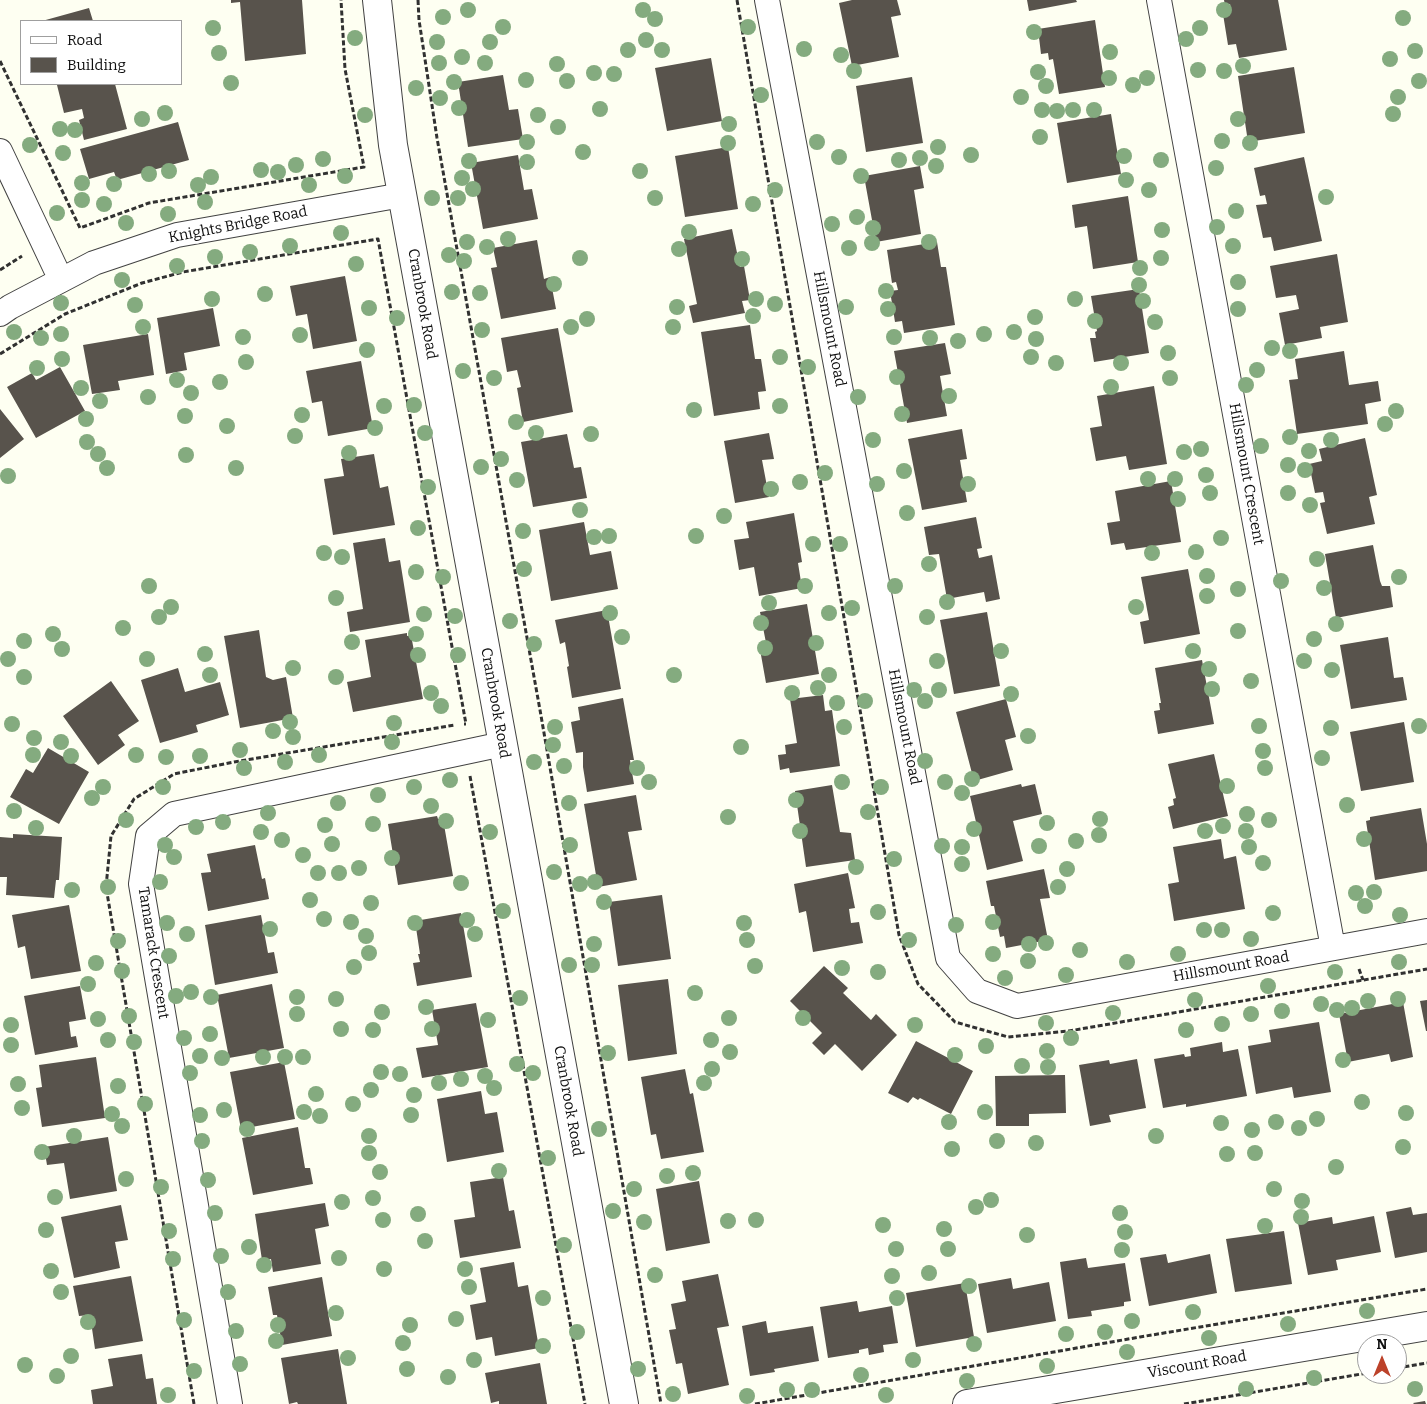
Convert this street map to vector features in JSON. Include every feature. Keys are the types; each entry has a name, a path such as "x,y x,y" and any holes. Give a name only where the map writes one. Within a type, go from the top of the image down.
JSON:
{"street":[{"name":"Cranbrook Road","path":"377,0 392,145 624,1404"},
{"name":"Hillsmount Road","path":"767,0 948,958 977,991 1017,1006 1427,930"},
{"name":"Hillsmount Crescent","path":"1159,0 1333,948"},
{"path":"0,151 61,280"},
{"name":"Knights Bridge Road","path":"0,314 94,263 177,235 402,194"},
{"name":"Tamarack Crescent","path":"230,1404 141,884 148,836 174,814 503,744"},
{"name":"Viscount Road","path":"967,1404 1018,1399 1427,1326"}],"path":[{"path":"0,61 80,228 149,203 364,167 345,69 341,0"},
{"path":"418,0 419,20 436,138 542,720 660,1404"},
{"path":"737,0 899,934 918,984 955,1022 1008,1037 1069,1031 1427,969"},
{"path":"0,354 65,314 142,283 184,272 378,239 466,724 234,762 174,774 134,799 111,836 106,887 194,1404"},
{"path":"0,270 26,254"},
{"path":"470,773 585,1404"},
{"path":"755,1404 1140,1336 1427,1289"},
{"path":"1407,1366 1427,1363"},
{"path":"1184,1404 1357,1375"}],"building":[{"path":"231,0 302,0 306,54 245,61 240,2 231,3"},
{"path":"852,0 897,0 901,15 891,17 899,57 852,66 839,3"},
{"path":"1027,0 1076,0 1077,2 1029,11"},
{"path":"1224,0 1278,0 1287,50 1239,58 1236,44 1228,45 1223,14 1231,12 1230,4 1225,5"},
{"path":"89,8 93,20 46,20"},
{"path":"1095,20 1105,87 1059,94 1053,59 1049,60 1048,53 1041,54 1038,29"},
{"path":"711,58 722,121 667,131 655,68"},
{"path":"1294,67 1305,133 1248,142 1238,76"},
{"path":"503,75 509,110 518,109 523,139 468,147 458,82"},
{"path":"912,77 923,143 866,152 856,86"},
{"path":"57,85 115,85 127,129 84,140 79,120 84,118 82,109 64,113"},
{"path":"1111,114 1121,174 1067,183 1057,123"},
{"path":"178,122 189,160 117,180 114,172 89,179 80,149"},
{"path":"728,147 738,209 685,217 675,156"},
{"path":"518,155 524,190 532,189 538,219 483,229 471,163"},
{"path":"1304,157 1322,241 1274,251 1271,237 1263,238 1256,205 1267,204 1265,195 1260,196 1254,168"},
{"path":"920,166 924,188 914,190 921,234 876,242 864,176"},
{"path":"1128,196 1138,262 1093,269 1087,226 1075,228 1072,205"},
{"path":"732,229 740,267 744,266 750,300 742,301 745,313 693,323 689,306 697,304 684,239"},
{"path":"537,240 544,279 550,277 556,309 501,319 491,268 497,267 493,248"},
{"path":"937,242 941,267 946,267 955,325 904,333 902,321 895,322 890,291 898,290 896,282 892,283 887,250"},
{"path":"1337,254 1348,322 1320,327 1322,338 1285,345 1279,313 1299,309 1296,295 1276,298 1270,266"},
{"path":"345,276 357,341 313,349 307,314 296,316 290,286"},
{"path":"1139,289 1149,353 1094,362 1090,338 1096,338 1095,332 1097,331 1091,296"},
{"path":"213,308 220,346 184,353 187,370 166,374 157,318"},
{"path":"750,325 755,359 761,359 766,391 758,392 760,409 714,416 701,332"},
{"path":"558,328 573,412 523,422 517,388 521,387 517,370 507,372 501,338"},
{"path":"148,334 154,375 118,381 120,390 92,394 83,345"},
{"path":"945,343 951,374 940,376 947,416 907,423 894,351"},
{"path":"1344,351 1349,385 1378,381 1381,401 1365,404 1368,424 1297,434 1289,380 1298,379 1295,359"},
{"path":"361,361 373,428 328,436 322,401 312,403 306,371"},
{"path":"60,367 85,411 36,438 7,387 32,373 36,380"},
{"path":"1154,386 1167,464 1129,470 1126,456 1096,461 1090,428 1102,426 1097,396"},
{"path":"0,409 24,439 0,458"},
{"path":"962,429 967,459 960,460 967,502 922,510 908,439"},
{"path":"769,433 774,459 762,460 769,497 735,503 724,441"},
{"path":"567,434 574,468 581,467 587,498 533,507 521,442"},
{"path":"1365,438 1377,495 1369,497 1375,524 1327,534 1320,503 1325,502 1323,492 1315,493 1309,464 1322,461 1319,449"},
{"path":"374,454 380,488 388,486 395,525 333,535 324,479 344,476 341,459"},
{"path":"1171,481 1181,542 1126,550 1124,543 1111,545 1107,523 1120,521 1115,491"},
{"path":"794,513 802,562 798,563 802,588 759,596 754,567 739,570 734,540 749,538 746,522"},
{"path":"976,517 982,548 977,549 979,558 992,555 1000,599 986,602 984,592 947,599 939,554 929,555 924,527"},
{"path":"584,522 590,555 611,551 618,589 551,601 539,530"},
{"path":"385,538 389,562 400,560 410,622 350,632 347,612 363,609 353,543"},
{"path":"1373,545 1380,581 1382,586 1390,586 1393,607 1336,618 1325,554"},
{"path":"1188,569 1200,634 1144,644 1140,622 1149,620 1141,577"},
{"path":"807,604 819,674 766,683 761,655 768,653 760,612"},
{"path":"607,610 621,689 572,698 565,642 560,644 555,620"},
{"path":"987,612 1000,686 954,694 940,620"},
{"path":"259,630 266,677 273,680 286,677 293,718 240,728 224,636"},
{"path":"407,633 407,636 411,635 423,699 353,712 347,682 371,677 365,640"},
{"path":"1388,637 1394,678 1403,677 1407,700 1351,709 1340,645"},
{"path":"1202,660 1214,724 1158,734 1154,711 1160,710 1159,703 1161,703 1155,668"},
{"path":"178,668 185,692 220,682 229,715 196,725 198,732 160,743 141,680"},
{"path":"111,681 139,721 118,735 125,745 98,765 63,716"},
{"path":"823,695 825,711 832,710 840,766 790,773 789,768 780,770 778,755 786,754 785,745 797,743 790,699"},
{"path":"623,698 634,760 630,760 634,784 587,792 583,752 576,753 571,722 580,720 578,707"},
{"path":"1006,699 1016,737 1005,740 1013,770 974,781 956,712"},
{"path":"1404,722 1414,782 1361,791 1350,732"},
{"path":"48,748 89,772 59,824 10,797 26,769 33,773"},
{"path":"1214,754 1228,816 1173,829 1168,807 1174,805 1173,799 1176,798 1168,764"},
{"path":"1021,784 1022,787 1035,784 1042,814 1013,821 1023,861 987,870 970,796"},
{"path":"832,785 840,832 851,833 855,860 806,867 795,791"},
{"path":"636,795 642,830 628,832 637,880 598,887 584,804"},
{"path":"1421,808 1427,844 1427,871 1375,880 1366,821 1370,820 1370,817"},
{"path":"437,816 438,819 443,819 453,876 398,885 388,824"},
{"path":"13,834 62,837 59,880 56,880 54,898 6,895 7,877 0,877 0,837 13,838"},
{"path":"1221,839 1224,859 1236,856 1245,909 1174,921 1168,884 1179,882 1173,847"},
{"path":"255,845 262,879 265,878 269,899 208,911 201,873 211,872 207,854"},
{"path":"1044,869 1050,898 1040,899 1048,940 1006,948 1004,936 1000,937 994,906 991,906 986,881"},
{"path":"848,873 855,908 849,909 851,923 859,922 863,943 813,952 806,911 799,913 794,884"},
{"path":"662,895 671,959 618,966 609,902"},
{"path":"69,905 81,971 31,979 25,946 18,948 12,915"},
{"path":"461,913 472,977 417,986 413,963 420,962 418,954 420,954 415,921"},
{"path":"261,915 268,953 274,952 278,973 215,985 205,925"},
{"path":"824,966 848,988 843,993 871,1020 876,1014 897,1035 862,1071 835,1044 824,1055 812,1043 822,1033 790,1001"},
{"path":"668,979 677,1054 628,1061 618,985"},
{"path":"272,984 284,1048 229,1058 217,995"},
{"path":"80,986 86,1019 69,1022 71,1037 76,1036 78,1047 35,1055 24,996"},
{"path":"1427,1000 1427,1031 1426,1031 1420,1001"},
{"path":"1403,1002 1413,1057 1391,1062 1389,1054 1348,1062 1339,1014"},
{"path":"476,1003 488,1067 422,1078 416,1048 438,1045 432,1010"},
{"path":"1319,1022 1331,1092 1294,1098 1292,1087 1256,1094 1248,1046 1271,1042 1269,1030"},
{"path":"916,1041 973,1071 951,1114 920,1098 918,1100 913,1097 908,1103 888,1093"},
{"path":"1222,1042 1223,1052 1238,1049 1247,1096 1186,1107 1186,1104 1163,1108 1154,1059 1184,1054 1185,1057 1191,1056 1190,1048"},
{"path":"96,1057 105,1118 42,1127 36,1088 42,1087 39,1065"},
{"path":"1137,1059 1146,1108 1109,1115 1111,1122 1090,1126 1079,1065 1109,1060 1110,1064"},
{"path":"284,1062 295,1119 241,1129 230,1072"},
{"path":"685,1069 690,1094 693,1093 704,1152 661,1159 656,1134 651,1135 641,1077"},
{"path":"1065,1075 1066,1113 1029,1114 1029,1126 996,1126 995,1076"},
{"path":"481,1091 485,1114 497,1112 504,1152 447,1162 437,1099"},
{"path":"298,1127 305,1168 310,1168 313,1184 253,1195 242,1138"},
{"path":"108,1137 117,1191 70,1199 64,1163 47,1165 44,1147"},
{"path":"503,1177 509,1211 514,1210 521,1248 460,1258 454,1220 475,1217 470,1182"},
{"path":"699,1181 710,1243 666,1251 656,1189"},
{"path":"325,1203 329,1226 315,1229 321,1264 273,1272 271,1259 262,1260 255,1214"},
{"path":"121,1205 128,1240 115,1242 120,1268 74,1278 61,1217"},
{"path":"1411,1207 1413,1215 1427,1213 1427,1252 1395,1258 1386,1212"},
{"path":"1374,1216 1381,1252 1336,1260 1338,1270 1308,1275 1298,1223 1332,1217 1333,1224"},
{"path":"1284,1231 1292,1284 1235,1292 1226,1239"},
{"path":"1166,1254 1168,1263 1210,1254 1217,1293 1149,1306 1140,1258"},
{"path":"1086,1258 1088,1268 1125,1263 1131,1301 1124,1302 1124,1306 1091,1311 1092,1316 1068,1319 1060,1262"},
{"path":"514,1262 518,1287 528,1285 539,1348 495,1356 492,1337 476,1340 470,1305 486,1302 480,1268"},
{"path":"718,1274 729,1326 717,1328 729,1385 688,1394 682,1363 676,1364 669,1330 676,1329 671,1304 686,1301 682,1281"},
{"path":"131,1276 143,1341 95,1349 90,1315 79,1316 73,1286"},
{"path":"322,1277 332,1336 282,1345 277,1315 273,1315 268,1287"},
{"path":"1011,1278 1013,1289 1049,1282 1056,1321 987,1333 978,1284"},
{"path":"965,1283 974,1337 916,1347 906,1293"},
{"path":"857,1301 859,1312 892,1306 898,1343 883,1345 884,1352 869,1355 868,1348 859,1350 859,1353 828,1358 820,1307"},
{"path":"766,1321 768,1333 813,1326 819,1361 774,1369 775,1372 750,1376 742,1326"},
{"path":"338,1349 347,1404 298,1404 297,1402 289,1404 281,1358"},
{"path":"142,1354 146,1379 153,1378 157,1404 93,1404 91,1390 113,1386 108,1359"},
{"path":"540,1363 547,1404 499,1404 499,1401 491,1403 485,1373"},
{"path":"1425,1401 1426,1404 1413,1403"}]}
